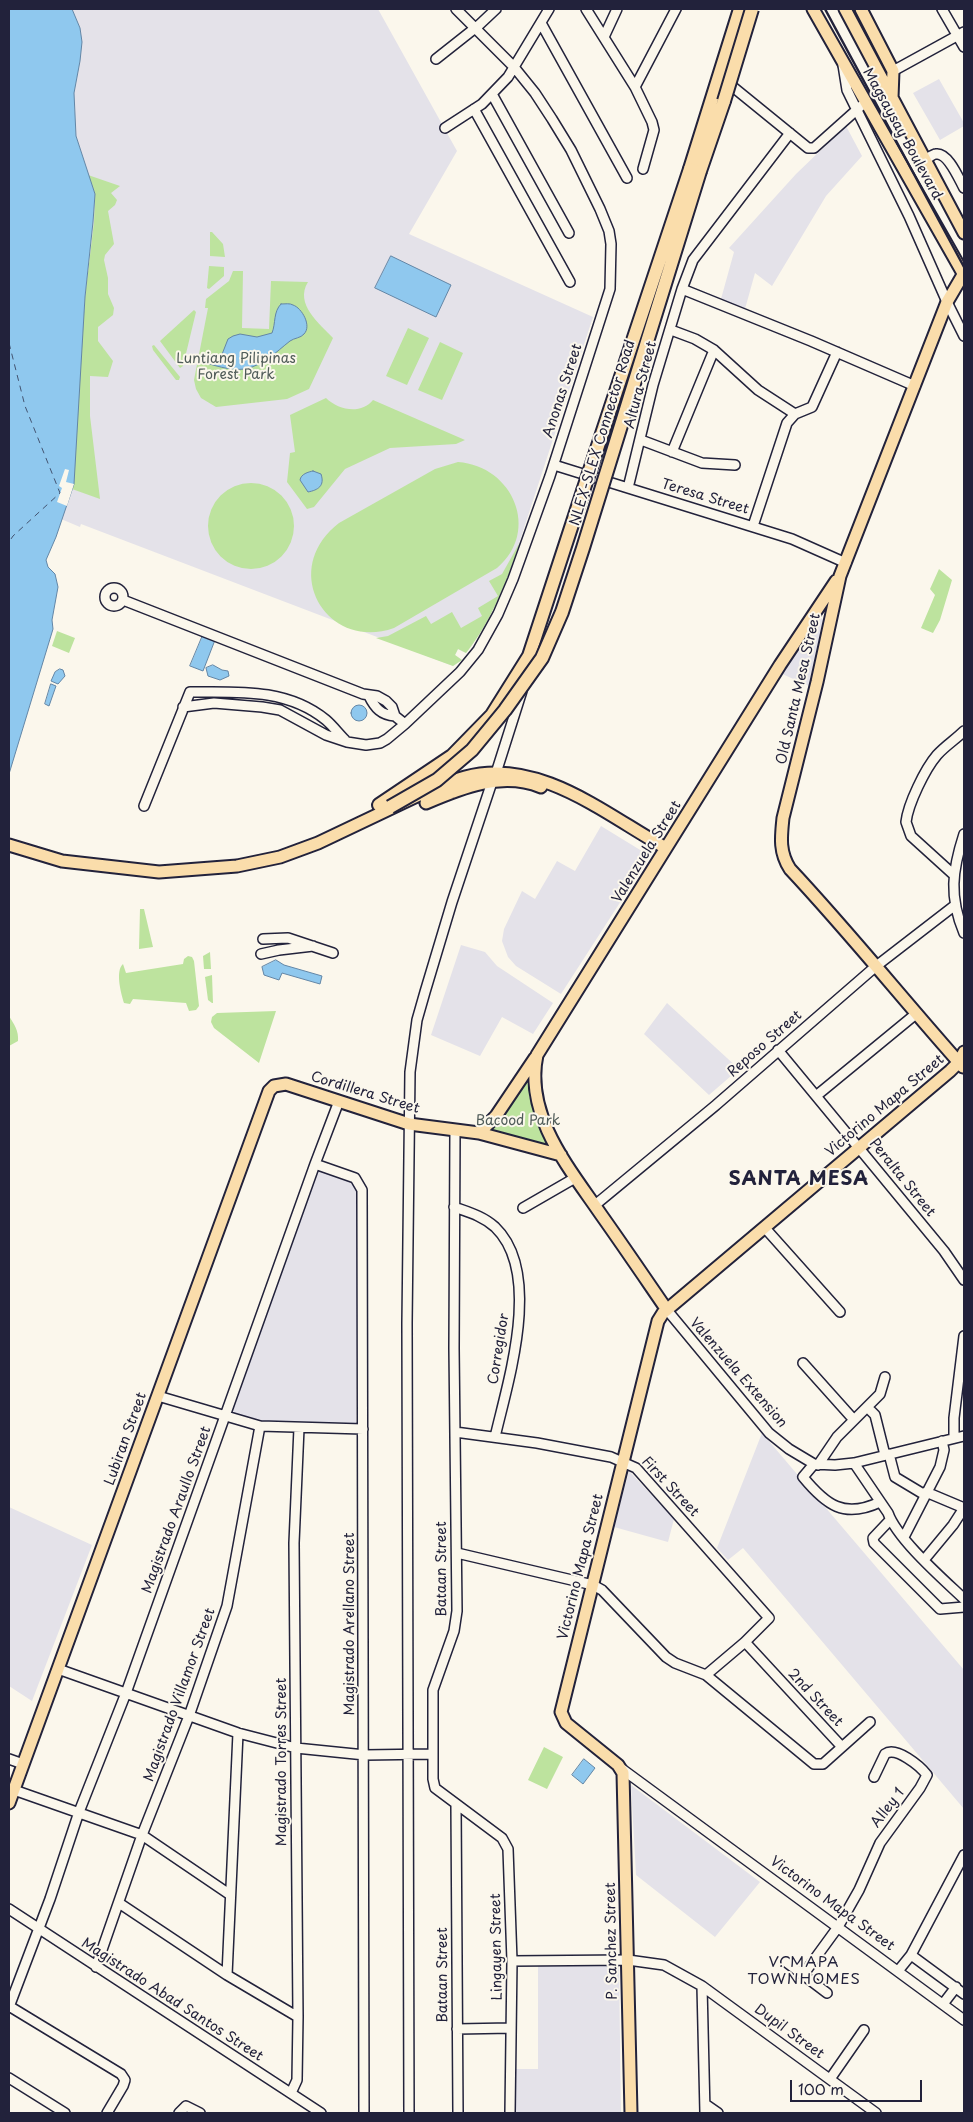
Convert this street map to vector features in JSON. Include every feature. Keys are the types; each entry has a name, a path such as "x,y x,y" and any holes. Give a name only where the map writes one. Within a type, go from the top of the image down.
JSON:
{"highway":[{"name":"NLEX-SLEX Connector Road","path":"740,9 690,169 529,656 492,715 452,756 385,806 437,780 472,750 505,710 542,658 562,612 574,575 752,9"}],"main road":[{"name":"Magsaysay Boulevard","path":"813,9 964,274"},
{"name":"Magsaysay Boulevard","path":"845,9 964,232"},
{"path":"861,9 893,71 892,100"},
{"name":"Old Santa Mesa Street","path":"963,1061 875,967 840,923 790,868 782,851 781,841 783,818 840,576 947,302 964,274"},
{"name":"Valenzuela Street","path":"667,1310 575,1178 546,1126 538,1103 534,1079 537,1055 780,665 840,576"},
{"path":"817,610 825,610 831,617"},
{"path":"9,845 62,861 159,872 237,866 280,857 318,843 422,799 467,776 528,776 551,784 664,852"},
{"path":"422,799 454,792 494,777"},
{"path":"537,1055 496,1116 479,1133 561,1155"},
{"name":"Victorino Mapa Street","path":"622,1769 566,1724 561,1712 658,1321 661,1315 963,1061"},
{"name":"Cordillera Street","path":"274,1086 286,1084 409,1124 479,1133"},
{"name":"Lubiran Street","path":"9,1803 266,1098 274,1086"},
{"name":"P. Sanchez Street","path":"622,1769 624,1777 631,2113"}],"street":[{"name":"Anonas Street","path":"183,707 214,703 262,706 280,710 326,735 346,742 366,745 380,743 387,740 460,672 478,650 498,614 513,579 554,465 610,289 611,244 609,231 600,209 571,150 535,93 514,67 456,9"},
{"path":"436,59 496,9"},
{"path":"445,128 474,109 508,77 549,9"},
{"path":"586,9 636,87 654,130 643,169"},
{"path":"604,37 618,9"},
{"path":"636,87 676,9"},
{"path":"942,9 961,34 964,48"},
{"path":"541,23 627,178"},
{"path":"893,71 961,34"},
{"path":"842,59 847,90 909,216 964,336"},
{"path":"725,86 733,86 811,149 867,102"},
{"path":"492,94 569,233"},
{"path":"474,109 570,282"},
{"name":"Altura Street","path":"628,488 653,385 682,289 693,260 790,133"},
{"path":"925,160 936,154 942,154 948,159 964,188"},
{"path":"682,289 915,386"},
{"path":"671,330 696,339 714,350 758,390 795,414"},
{"path":"672,452 714,350"},
{"path":"753,526 787,423 795,414 812,407 837,352"},
{"path":"641,440 702,463 735,465"},
{"name":"Teresa Street","path":"554,465 792,539 846,563"},
{"path":"123,600 369,696 377,696 386,701 392,708 395,716 405,724"},
{"path":"409,2113 410,1072 417,1020 452,902 541,634"},
{"path":"144,806 190,692 261,693 284,698 299,703 325,719 346,742"},
{"path":"954,875 911,836 906,822 922,780 937,755 964,731"},
{"path":"964,838 954,875 954,906 964,933"},
{"name":"Reposo Street","path":"595,1205 716,1105 875,967 954,906"},
{"path":"263,939 288,938 333,953"},
{"path":"261,954 313,946"},
{"path":"816,1096 917,1013"},
{"name":"Peralta Street","path":"778,1050 944,1251 964,1280"},
{"name":"Magistrado Araullo Street","path":"9,2007 79,1812 126,1693 339,1101"},
{"name":"Bataan Street","path":"455,1130 456,1621 432,1690 432,1754 436,1788 456,1805 458,2113"},
{"name":"Magistrado Arellano Street","path":"315,1164 354,1178 362,1190 364,2113"},
{"path":"523,1208 575,1178"},
{"name":"Corregidor","path":"454,1206 478,1215 495,1227 508,1246 517,1274 520,1316 518,1334 495,1437"},
{"path":"765,1228 840,1312"},
{"name":"Valenzuela Extension","path":"667,1310 769,1433 801,1458 816,1464"},
{"path":"954,1438 954,1418 964,1336"},
{"path":"803,1362 854,1420"},
{"path":"880,1502 859,1510 845,1510 833,1506 819,1497 803,1477 837,1437 880,1394 885,1377"},
{"path":"158,1396 260,1426 363,1429"},
{"path":"867,1407 875,1415 895,1477 926,1493 964,1508 953,1526 924,1560"},
{"name":"Magistrado Villamor Street","path":"96,1967 142,1835 189,1716 227,1606 260,1426"},
{"name":"Magistrado Torres Street","path":"291,2093 297,2080 298,2017 294,1543 299,1428"},
{"name":"First Street","path":"455,1432 495,1437 622,1461 636,1468 769,1618 745,1642"},
{"path":"816,1464 854,1463 964,1436"},
{"path":"904,1537 940,1467 944,1450 942,1441"},
{"path":"854,1463 890,1520 911,1547 964,1599"},
{"path":"890,1520 873,1538 874,1543 940,1609 964,1607"},
{"name":"2nd Street","path":"457,1553 593,1585 602,1590 670,1661 706,1674 814,1764 823,1764 842,1748 745,1642"},
{"path":"706,1674 745,1642"},
{"path":"58,1669 238,1733 296,1748 364,1755 432,1754"},
{"path":"842,1748 870,1722"},
{"path":"227,1975 229,1894 238,1733"},
{"name":"Alley 1","path":"838,1927 859,1890 880,1843 920,1788 927,1775 901,1754 893,1751 885,1754 874,1778"},
{"path":"9,1759 23,1764"},
{"name":"Victorino Mapa Street","path":"622,1769 964,2020"},
{"path":"14,1790 142,1835 229,1894"},
{"name":"Lingayen Street","path":"456,1805 502,1838 507,1844 512,1961 510,2113"},
{"path":"898,1971 911,1954 964,1855"},
{"path":"119,1903 227,1975 298,2017"},
{"name":"Magistrado Abad Santos Street","path":"9,1909 321,2113"},
{"path":"803,1975 838,1927"},
{"path":"911,1954 964,1994"},
{"name":"Dupil Street","path":"512,1961 628,1960 664,1964 702,1986 876,2113"},
{"path":"786,1962 828,1993"},
{"path":"702,1986 705,2108 718,2113"},
{"path":"943,2004 956,1987"},
{"path":"9,2007 121,2074 125,2080 124,2086 107,2113"},
{"path":"457,2029 511,2028"},
{"path":"830,2079 864,2030"},
{"path":"9,2078 65,2113"},
{"path":"179,2113 186,2106 200,2113"}],"shaded area":[{"path":"72,9 378,9 457,151 409,234 593,317 507,580 472,645 466,653 458,649 455,655 462,660 453,666 81,524 80,527 61,519 74,484 95,194 76,136 74,93 80,61 80,28"},
{"path":"939,79 964,123 964,126 940,140 913,93"},
{"path":"846,126 862,156 826,196 772,286 755,273 745,309 721,299 734,252 729,248 796,174"},
{"path":"822,618 809,686 780,673 819,619"},
{"path":"601,826 650,856 561,994 516,966 508,957 502,941 504,929 522,891 535,899 557,861 575,871"},
{"path":"461,945 485,952 497,966 553,1003 533,1034 502,1017 480,1056 431,1035"},
{"path":"667,1003 739,1069 709,1095 644,1034"},
{"path":"314,1168 352,1181 358,1189 356,1423 265,1422 230,1413"},
{"path":"762,1433 964,1670 964,1809 743,1548 728,1560 717,1548"},
{"path":"629,1471 674,1519 668,1542 614,1527"},
{"path":"9,1507 92,1545 32,1701 9,1686"},
{"path":"631,1785 760,1882 715,1937 636,1875"},
{"path":"619,1965 621,2113 513,2113 514,2069 538,2069 538,1966"}],"green space":[{"path":"88,175 120,186 111,193 117,200 115,205 108,211 114,244 105,255 104,260 108,278 108,294 114,308 113,315 98,327 98,341 113,361 108,377 90,376 90,416 100,499 72,489 85,297 94,222 95,194"},
{"path":"210,232 223,244 225,257 210,256"},
{"path":"209,266 224,267 224,276 209,289 207,288"},
{"name":"Luntiang Pilipinas Forest Park","path":"233,271 243,271 242,328 269,329 271,281 308,282 304,298 306,306 333,338 309,389 287,399 216,407 201,398 194,380 208,308 205,308 206,299 229,281"},
{"path":"194,310 196,312 183,366 180,368 160,341"},
{"path":"408,328 429,338 407,385 386,376"},
{"path":"440,342 463,353 442,400 418,390"},
{"path":"154,345 180,377 179,380 176,380 153,350 152,346"},
{"path":"326,398 343,408 350,409 362,408 373,400 465,440 456,444 390,448 345,469 314,507 307,509 287,482 290,453 295,452 290,415"},
{"path":"458,462 477,466 493,475 506,488 515,503 518,519 517,536 510,553 497,568 394,628 370,632 349,628 331,618 318,602 312,583 312,563 321,542 339,523 435,469"},
{"path":"251,483 267,487 281,496 290,510 294,526 290,542 281,556 267,565 251,569 235,565 221,556 212,542 208,526 212,510 221,496 235,487"},
{"path":"520,542 504,585 484,628 466,653 458,649 455,655 462,660 453,666 376,638 388,636 426,616 431,624 452,612 461,628 482,616 478,608 498,596 489,581 502,574"},
{"path":"939,569 952,580 940,620 933,633 921,628 935,595 930,589"},
{"path":"57,631 75,638 69,653 52,646"},
{"path":"140,909 144,909 153,947 139,949"},
{"path":"210,952 211,969 204,969 203,956"},
{"path":"188,956 192,957 194,961 199,1006 196,1010 189,1011 186,1003 133,999 130,1004 124,1003 119,977 123,964 126,973 183,964 184,959"},
{"path":"212,975 213,1003 208,1000 205,977"},
{"path":"276,1011 259,1063 214,1028 211,1022 212,1017 217,1013"},
{"path":"9,1016 16,1028 18,1041 9,1046"},
{"name":"Bacood Park","path":"530,1074 529,1096 550,1143 549,1146 488,1132 497,1117"},
{"path":"544,1747 563,1757 547,1789 528,1780"}],"water":[{"path":"9,9 72,9 80,28 82,42 74,93 76,136 95,194 85,297 74,484 46,560 48,567 55,574 58,587 52,620 53,629 9,774"},
{"path":"391,256 451,285 436,317 375,288"},
{"path":"281,304 292,304 303,313 307,327 303,335 290,341 264,361 245,369 227,368 199,361 200,357 219,362 228,339 233,336 240,334 257,337 272,333 277,310"},
{"path":"313,471 321,474 322,482 318,489 308,492 300,480 303,475"},
{"path":"203,635 215,640 203,671 190,666"},
{"path":"213,665 228,671 229,676 220,680 208,676 206,668"},
{"path":"60,669 63,670 65,676 58,684 51,681 55,672"},
{"path":"51,684 56,686 49,706 45,704"},
{"path":"359,705 365,707 367,713 365,719 359,721 353,719 351,713 353,707"},
{"path":"276,960 284,965 322,976 320,984 282,973 279,980 264,975 262,967"},
{"path":"584,1759 595,1768 583,1784 572,1775"}],"pier":[{"path":"65,469 69,470 66,482 74,484 67,506 57,502 62,488 59,486"}],"ferry route":[{"path":"9,343 25,406 60,493 13,536 9,542"}],"railway":[{"path":"825,9 964,267"}],"district":[{"name":"SANTA MESA","path":"799,1180"},
{"name":"V. MAPA TOWNHOMES","path":"804,1972"}]}
